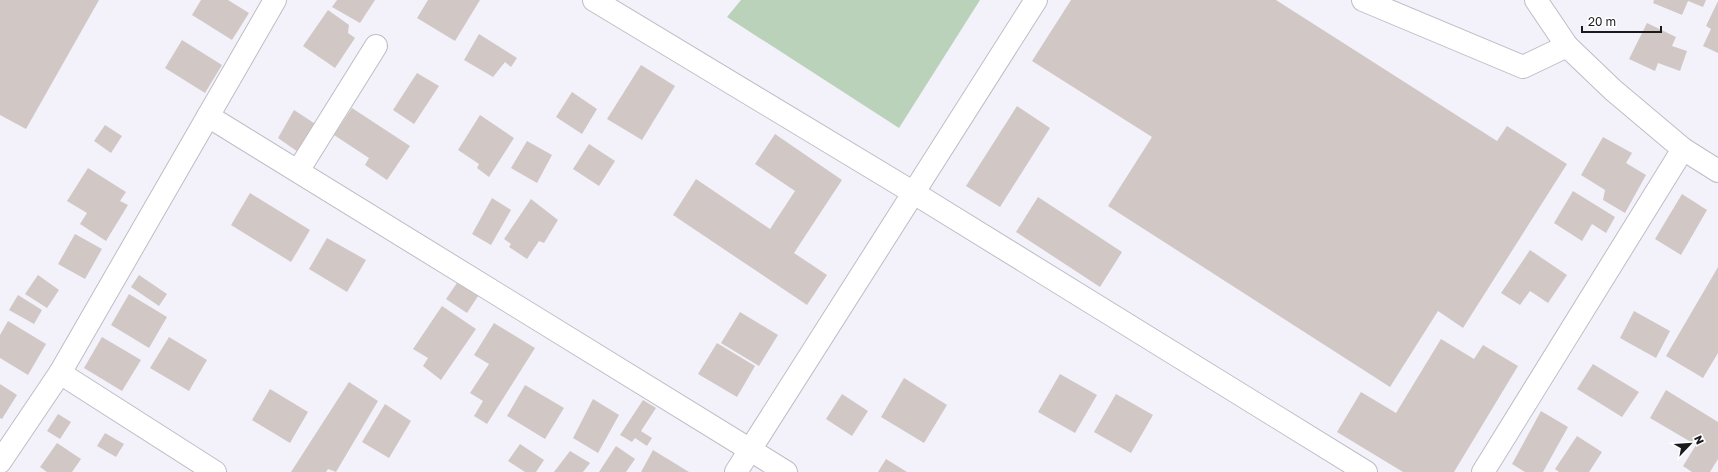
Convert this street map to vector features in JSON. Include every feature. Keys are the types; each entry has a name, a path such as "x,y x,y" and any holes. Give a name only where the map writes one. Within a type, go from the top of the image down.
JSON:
{"street":[{"path":"0,462 60,373 275,0"},
{"path":"594,0 914,193 1366,472"},
{"path":"736,472 1036,0"},
{"path":"1363,0 1523,67 1567,46"},
{"path":"1536,0 1567,46 1613,90 1683,149 1718,171"},
{"path":"298,172 376,46"},
{"path":"208,116 786,472"},
{"path":"1483,472 1683,149"},
{"path":"60,373 214,472"}],"green space":[{"path":"741,0 980,0 899,128 727,17"}],"building":[{"path":"0,0 99,0 26,129 0,115"},
{"path":"201,0 228,0 249,13 232,40 192,15"},
{"path":"337,0 375,0 360,23 332,7"},
{"path":"428,0 480,0 455,41 417,18"},
{"path":"1071,0 1276,0 1497,141 1507,126 1567,164 1463,328 1438,311 1390,387 1108,206 1152,137 1032,61"},
{"path":"1654,0 1706,0 1703,7 1688,1 1682,15 1653,3"},
{"path":"1718,1 1718,53 1703,46 1711,29 1706,26"},
{"path":"328,10 349,25 348,33 355,38 335,68 303,46"},
{"path":"1647,23 1676,37 1672,46 1687,51 1680,71 1658,63 1655,71 1629,59"},
{"path":"479,34 517,58 511,67 505,62 493,77 464,60"},
{"path":"182,40 222,65 205,93 165,68"},
{"path":"641,65 675,86 642,140 607,119"},
{"path":"417,73 439,86 414,124 393,110"},
{"path":"572,92 597,109 582,134 556,117"},
{"path":"1017,106 1050,128 1000,207 966,186"},
{"path":"352,108 410,146 387,180 365,165 369,158 334,135"},
{"path":"294,110 317,125 298,152 278,138"},
{"path":"480,115 514,138 489,177 477,168 479,164 458,150"},
{"path":"105,125 122,136 111,153 94,141"},
{"path":"775,134 842,180 794,253 827,275 807,305 673,215 696,179 770,229 795,191 755,164"},
{"path":"1603,137 1632,153 1626,163 1646,175 1625,213 1603,200 1605,190 1581,175"},
{"path":"527,141 552,155 537,183 511,168"},
{"path":"589,144 615,161 599,186 573,169"},
{"path":"88,168 126,192 120,201 128,205 106,241 80,224 87,213 67,201"},
{"path":"1573,191 1615,217 1606,233 1592,224 1582,241 1554,223"},
{"path":"250,193 310,230 291,262 231,225"},
{"path":"1682,194 1707,210 1681,255 1655,239"},
{"path":"1038,197 1122,252 1100,287 1016,232"},
{"path":"492,198 511,210 491,245 472,234"},
{"path":"531,199 558,220 544,243 539,241 527,259 509,247 511,244 504,239"},
{"path":"75,234 102,249 85,279 58,264"},
{"path":"327,238 366,260 347,292 309,269"},
{"path":"1530,250 1567,275 1548,303 1530,291 1520,305 1501,293"},
{"path":"1718,267 1718,353 1703,378 1666,356"},
{"path":"38,275 59,290 47,308 25,294"},
{"path":"139,275 167,294 159,306 131,287"},
{"path":"459,280 480,293 467,313 446,299"},
{"path":"129,294 167,317 149,348 111,325"},
{"path":"18,295 42,310 34,324 9,310"},
{"path":"442,306 476,329 441,380 423,366 428,358 413,349"},
{"path":"1634,311 1670,331 1656,358 1620,338"},
{"path":"740,312 778,335 759,366 721,343"},
{"path":"8,321 46,344 28,375 0,358 0,335"},
{"path":"494,323 535,348 487,424 474,416 483,401 470,393 489,364 474,355"},
{"path":"102,337 141,360 122,391 84,368"},
{"path":"169,337 207,360 189,391 150,368"},
{"path":"1441,339 1474,359 1483,345 1518,366 1454,472 1403,472 1337,432 1361,392 1396,413"},
{"path":"717,343 755,366 737,397 698,374"},
{"path":"1593,364 1639,392 1622,417 1577,389"},
{"path":"1060,374 1097,395 1075,433 1038,412"},
{"path":"904,378 947,405 924,443 881,417"},
{"path":"349,382 378,401 336,472 328,469 326,472 291,472"},
{"path":"0,384 17,395 2,419 0,418"},
{"path":"525,385 564,408 545,439 507,416"},
{"path":"270,389 308,412 290,443 252,420"},
{"path":"1666,390 1718,422 1718,459 1710,472 1692,472 1683,466 1696,445 1650,418"},
{"path":"842,394 868,411 852,436 826,419"},
{"path":"1116,394 1153,415 1131,453 1094,432"},
{"path":"593,399 619,415 598,453 573,438"},
{"path":"643,400 656,408 641,431 652,438 647,446 635,438 632,442 620,435"},
{"path":"385,404 411,421 389,458 362,442"},
{"path":"1541,411 1568,427 1543,472 1525,472 1512,464"},
{"path":"58,414 71,422 60,439 47,431"},
{"path":"105,433 124,444 116,457 97,446"},
{"path":"1577,436 1602,452 1589,472 1559,472 1555,469"},
{"path":"57,443 81,459 72,472 47,472 40,467"},
{"path":"520,444 544,460 536,472 525,472 508,461"},
{"path":"616,446 635,459 626,472 599,472"},
{"path":"653,450 689,472 641,472"},
{"path":"570,451 590,463 583,472 554,472"},
{"path":"886,459 907,472 878,472"}]}
